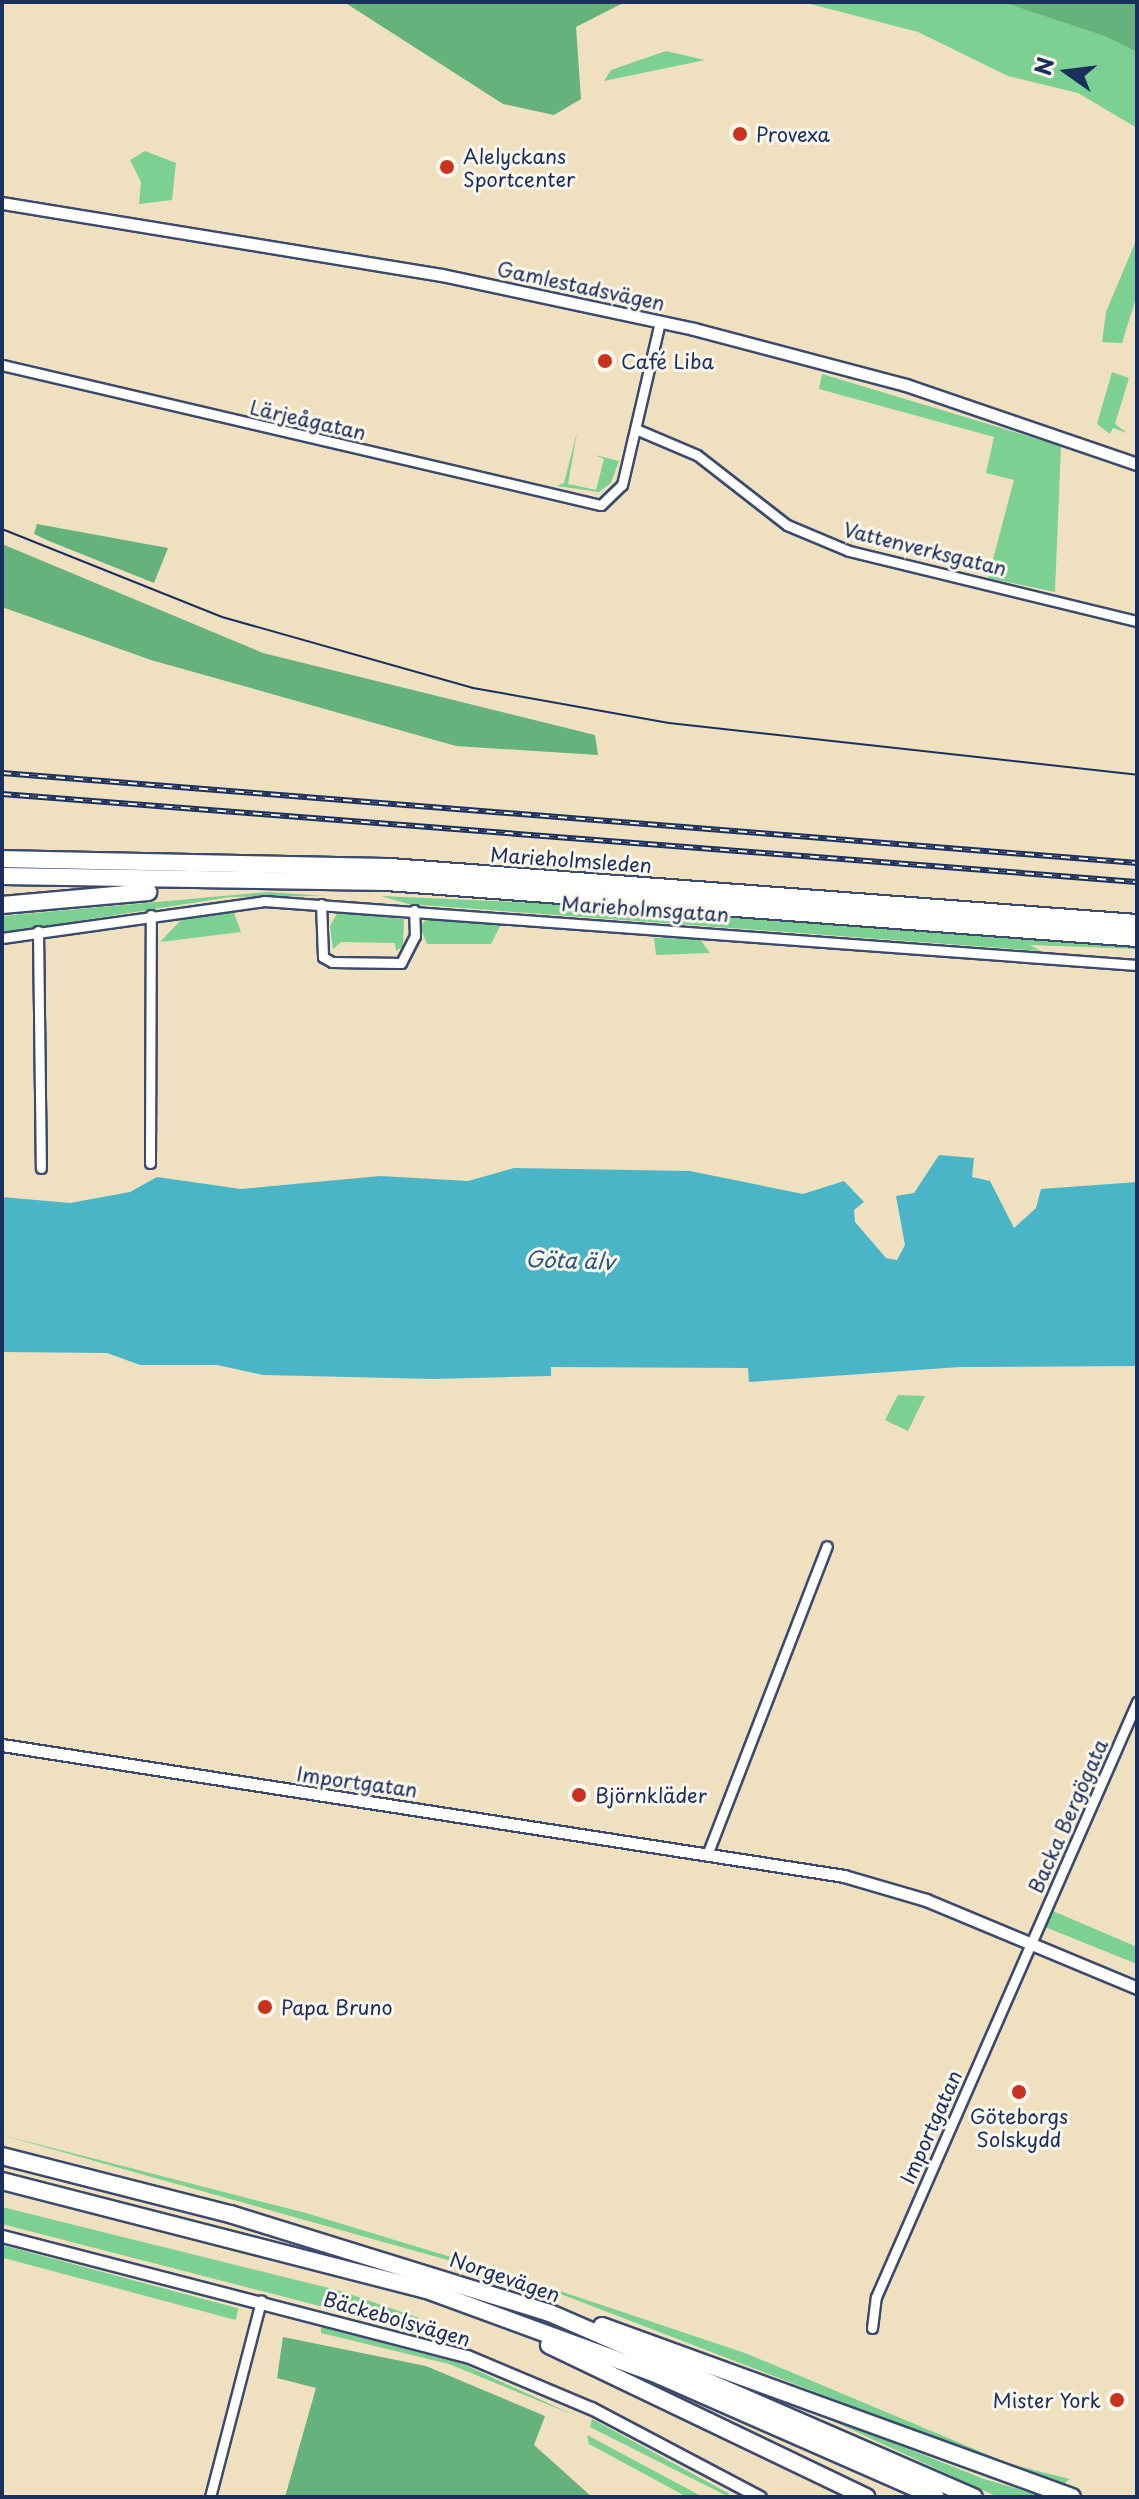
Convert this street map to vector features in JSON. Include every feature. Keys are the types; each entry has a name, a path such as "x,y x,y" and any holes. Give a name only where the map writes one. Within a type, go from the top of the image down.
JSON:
{"highway":[{"name":"Marieholmsleden","path":"2,859 378,866 1137,923"},
{"name":"Marieholmsleden","path":"2,876 209,884 387,882 1137,938"},
{"path":"2,905 209,884"},
{"name":"Norgevägen","path":"2,2156 244,2218 550,2313 974,2497"},
{"name":"Norgevägen","path":"2,2181 424,2289 651,2372 936,2497"},
{"path":"550,2313 711,2360 982,2470 1072,2497"},
{"path":"499,2316 866,2497"}],"street":[{"name":"Gamlestadsvägen","path":"2,203 368,262 660,322 906,385 1137,464"},
{"path":"638,430 660,322"},
{"name":"Lärjeågatan","path":"2,365 607,503 622,485 638,430"},
{"name":"Vattenverksgatan","path":"638,430 697,455 787,525 849,551 1137,621"},
{"name":"Marieholmsgatan","path":"2,938 250,902 414,910 1137,965"},
{"path":"321,904 323,957 332,962 401,963 415,936 414,910"},
{"path":"150,1163 151,915"},
{"path":"38,931 41,1168"},
{"path":"707,1855 827,1546"},
{"name":"Backa Bergögata","path":"1031,1944 1137,1702"},
{"name":"Importgatan","path":"2,1745 880,1884 1137,1988"},
{"name":"Importgatan","path":"872,2328 876,2297 1031,1944"},
{"name":"Bäckebolsvägen","path":"2,2236 467,2356 591,2408 743,2493 760,2497"},
{"path":"210,2497 261,2301"}],"green space":[{"path":"344,2 625,2 576,27 581,99 554,115 503,104"},
{"path":"803,2 1002,2 1104,36 1137,52 1137,128 1078,93 1008,76 918,32"},
{"path":"1002,2 1137,2 1137,52 1104,36"},
{"path":"666,51 705,60 604,81 611,70"},
{"path":"145,151 176,163 172,200 139,204 141,182 130,160"},
{"path":"1135,243 1137,295 1122,343 1102,342 1106,312"},
{"path":"1112,372 1129,378 1115,424 1127,433 1113,428 1110,434 1097,424"},
{"path":"822,374 1061,446 1055,592 988,578 1014,480 986,473 994,437 819,389"},
{"path":"577,432 568,484 596,490 604,459 595,455 619,461 611,483 599,492 557,486 564,483"},
{"path":"37,524 168,548 154,583 34,534"},
{"path":"2,544 263,653 595,735 598,755 456,746 151,660 2,607"},
{"path":"268,892 324,896 230,897 2,933 2,916"},
{"path":"381,896 603,906 1137,946 1137,949 1030,945 1041,951 408,904"},
{"path":"233,910 241,932 160,942 182,919"},
{"path":"338,912 404,919 403,946 396,951 395,943 341,942 333,949 330,926"},
{"path":"427,918 501,924 491,944 427,944 420,927"},
{"path":"654,938 700,939 710,953 656,955"},
{"path":"898,1395 925,1396 908,1431 885,1420"},
{"path":"1053,1911 1137,1947 1137,1964 1045,1927"},
{"path":"2,2135 306,2213 533,2282 745,2353 1010,2464 1070,2479 1063,2484 1002,2464 540,2286"},
{"path":"2,2207 341,2291 419,2318 416,2327 389,2324 2,2224"},
{"path":"2,2245 239,2308 236,2320 2,2257"},
{"path":"321,2327 463,2364 576,2416 449,2364 321,2333"},
{"path":"283,2337 426,2366 545,2416 534,2445 592,2497 285,2497 316,2388 277,2378"},
{"path":"800,2406 984,2479 1045,2497 998,2497"},
{"path":"592,2419 728,2493 729,2497 590,2427"},
{"path":"587,2435 703,2497 687,2497 589,2444"}],"water":[{"name":"Göta älv","path":"939,1155 974,1158 972,1177 990,1181 1014,1228 1036,1208 1041,1189 1137,1182 1137,1366 960,1367 749,1382 748,1368 551,1367 551,1376 434,1379 263,1375 217,1365 140,1365 107,1353 2,1352 2,1197 70,1203 130,1192 157,1177 241,1189 380,1176 468,1181 514,1168 690,1171 803,1194 844,1181 864,1202 854,1210 855,1222 886,1258 897,1260 905,1245 896,1196 914,1193"}],"tram line":[{"path":"2,529 222,617 473,688 669,723 1137,775"}],"railway":[{"path":"2,773 1137,863"},
{"path":"2,794 1137,882"}],"place":[{"name":"Provexa","path":"740,134"},
{"name":"Alelyckans Sportcenter","path":"447,167"},
{"name":"Café Liba","path":"605,361"},
{"name":"Björnkläder","path":"579,1795"},
{"name":"Papa Bruno","path":"265,2007"},
{"name":"Göteborgs Solskydd","path":"1019,2092"},
{"name":"Mister York","path":"1117,2400"}]}
